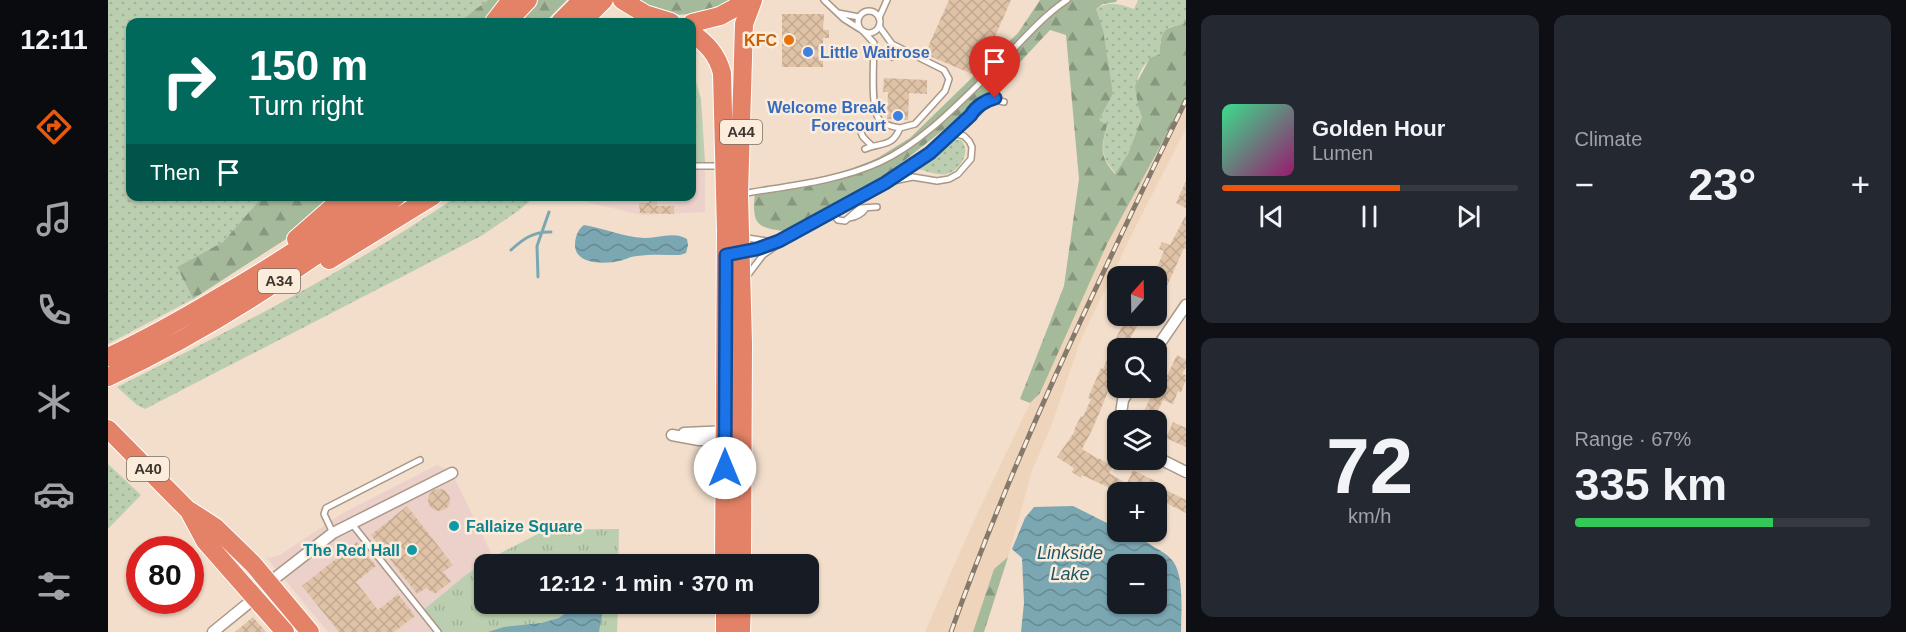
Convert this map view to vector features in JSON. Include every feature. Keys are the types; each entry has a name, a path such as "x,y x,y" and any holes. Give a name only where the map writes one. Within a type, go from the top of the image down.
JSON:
{"highway":[{"path":"497,18 511,0"},
{"path":"511,18 528,0"},
{"path":"568,18 604,0"},
{"path":"622,0 645,14 658,18"},
{"path":"696,22 720,16 749,0"},
{"name":"A44","path":"733,227 739,194 744,24 753,0"},
{"name":"A44","path":"696,36 712,50 722,73 724,166 733,227 726,381 742,504 742,554"},
{"path":"256,286 340,201"},
{"name":"A34","path":"256,286 364,201"},
{"name":"A34","path":"108,377 150,348 375,215 391,201"},
{"path":"256,286 321,265 425,201"},
{"name":"A44","path":"723,554 743,330 742,288 733,254"},
{"name":"A34","path":"108,357 150,348"},
{"name":"A40","path":"108,429 187,509 215,527 270,582 310,632"},
{"name":"A40","path":"187,509 205,541 285,632"},
{"path":"723,632 724,614"},
{"path":"741,632 742,614"}],"street":[{"path":"1164,338 1186,305"},
{"path":"1167,462 1186,472"},
{"path":"270,582 333,533 452,473"},
{"path":"213,632 256,597"}],"lane":[{"path":"824,0 836,13 862,30 871,33 879,26"},
{"path":"886,0 879,18 879,26 892,44 944,70 949,79 945,91 924,110 915,124 900,128 887,125 878,119 874,106 874,43 858,23 859,17 864,12 874,12 886,0"},
{"path":"739,194 845,175 881,161 902,149 987,77 1043,19 1067,0"},
{"path":"874,12 879,18"},
{"path":"836,13 859,17"},
{"path":"897,46 901,55"},
{"path":"874,54 884,53 892,57"},
{"path":"742,288 747,276 762,255 831,212 885,183 930,153 980,105 992,99 1005,102"},
{"path":"860,128 863,138 872,146"},
{"path":"864,149 884,145 892,140 900,128"},
{"path":"885,183 913,177 937,181 949,179 958,174 971,159 972,147 964,136 952,133"},
{"path":"696,166 724,166"},
{"path":"831,212 841,221 860,214 866,208 877,207"},
{"path":"726,381 722,360 721,257 733,227 747,238 775,242"},
{"path":"733,254 787,238"},
{"path":"742,504 748,441 748,354 743,330"},
{"path":"333,533 324,514 326,508 420,460"},
{"path":"352,524 438,632"},
{"path":"720,614 723,632"}],"shaded area":[{"path":"1186,99 1186,128 1116,266 1107,266 1107,286 1081,339 1053,421 1032,471 984,632 925,632 970,529 1030,403 1040,392 1107,244"},
{"path":"696,162 705,162 705,212 642,215 582,201 696,201"},
{"path":"437,465 452,473 492,554 474,554 474,614 618,614 617,632 328,632 266,557 280,555 343,513"},
{"path":"619,529 618,554 499,554 546,530"}],"green space":[{"path":"108,0 488,0 465,18 126,18 126,201 259,201 223,242 177,267 193,299 108,344"},
{"path":"488,0 500,0 488,18 464,18"},
{"path":"538,0 567,0 549,18 521,18"},
{"path":"633,0 731,0 714,8 678,15 659,12"},
{"path":"1040,0 1117,0 1103,4 1096,9 1103,30 1113,94 1099,120 1107,125 1103,151 1106,162 1115,174 1128,154 1142,117 1135,86 1150,58 1160,54 1165,31 1186,21 1186,99 1107,244 1040,393 1030,403 1020,399 1064,286 1079,179 1066,35 1050,30 995,89 890,172 784,231 761,225 755,217 754,203 755,193 822,180 876,159 910,138 1018,33"},
{"path":"1138,0 1186,0 1186,21 1182,25 1169,27 1160,42 1160,54 1151,59 1140,72 1137,99 1142,117 1128,154 1116,174 1103,152 1107,126 1099,120 1113,94 1096,9 1110,4 1119,4 1134,9"},
{"path":"696,82 701,99 705,162 696,162"},
{"path":"955,140 961,140 965,149 963,160 956,169 947,174 936,174 918,169"},
{"path":"259,201 329,201 286,239 193,299 177,267 223,242"},
{"path":"450,201 530,201 481,236 145,409 117,387 290,298 416,224"},
{"path":"108,464 141,495 108,529"},
{"path":"619,529 618,554 499,554 546,530"},
{"path":"1008,557 984,632 973,632 994,569"},
{"path":"474,569 474,614 618,614 617,632 438,632 421,612"}],"water":[{"path":"584,225 644,238 677,235 687,239 688,245 686,253 680,255 642,255 613,262 593,262 580,257 575,246 577,234"},
{"name":"Linkside Lake","path":"1073,506 1107,523 1107,542 1146,542 1163,552 1165,554 1107,554 1107,614 1167,614 1167,555 1175,565 1180,583 1181,632 1021,632 1024,603 1022,558 1012,549 1025,518 1034,507"},
{"path":"564,614 602,614 599,632 488,632 504,627 541,623 559,618"}],"building":[{"path":"949,0 1011,0 990,48 984,46 972,74 925,54"},
{"path":"782,14 824,14 823,30 829,30 829,38 823,38 823,67 782,67"},
{"path":"884,78 927,80 927,94 909,93 908,120 887,119 888,92 883,92"},
{"path":"1186,181 1186,208 1176,203"},
{"path":"649,201 657,201 657,206 674,206 674,214 640,213 639,203 649,203"},
{"path":"1186,215 1186,249 1184,248 1167,286 1167,266 1157,266 1164,251 1159,249 1162,242 1170,245"},
{"path":"1122,326 1137,326 1130,338 1116,338"},
{"path":"1177,355 1186,360 1186,367 1182,374 1186,375 1186,380 1173,404 1163,400 1158,410 1144,410 1150,398 1167,398 1167,376"},
{"path":"1107,360 1107,394 1082,449 1107,463 1107,470 1111,470 1109,473 1124,482 1107,482 1107,487 1082,475 1081,478 1072,472 1074,468 1057,457 1075,431 1081,416 1083,417 1091,399 1088,398 1101,368 1103,369"},
{"path":"1173,422 1186,428 1186,447 1167,438"},
{"path":"1133,470 1157,482 1128,482"},
{"path":"439,489 447,492 450,500 447,508 439,511 431,508 428,500 431,492"},
{"path":"1167,490 1186,500 1186,513 1167,504"},
{"name":"The Red Hall","path":"407,506 453,565 443,572 451,581 435,594 426,588 417,594 371,535"},
{"path":"357,542 376,566 356,582 378,610 398,594 415,616 394,632 339,632 302,586"},
{"path":"253,617 266,632 235,632"}],"waterway":[{"path":"538,277 537,246 549,212"},
{"path":"511,250 529,236 551,232"}],"railway":[{"path":"951,632 1003,496 1061,363 1186,100"}],"place":[{"name":"KFC","path":"789,40"},
{"name":"Little Waitrose","path":"808,52"},
{"name":"Welcome Break Forecourt","path":"898,116"},
{"name":"Fallaize Square","path":"454,526"},
{"name":"The Red Hall","path":"412,550"}],"route":[{"path":"725,468 726,255 757,249 787,238 885,183 930,153 980,105 995,98"}]}
